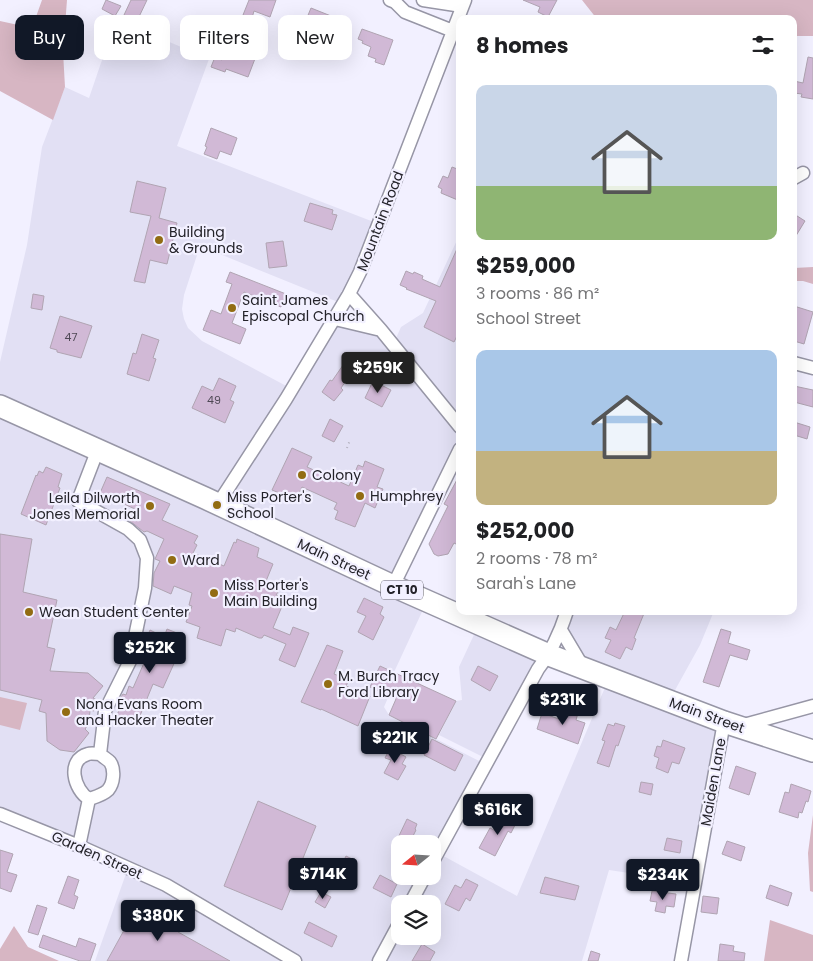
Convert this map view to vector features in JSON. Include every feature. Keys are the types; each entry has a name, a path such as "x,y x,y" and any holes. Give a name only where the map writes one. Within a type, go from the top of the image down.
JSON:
{"highway":[{"name":"Main Street","path":"0,406 456,614"},
{"name":"Main Street","path":"459,615 549,655 731,724 813,751"}],"street":[{"path":"423,0 463,3"},
{"path":"394,1 405,12 453,32"},
{"name":"Mountain Road","path":"459,15 463,3"},
{"name":"Mountain Road","path":"218,504 335,319 360,272 456,23"},
{"path":"349,294 456,422"},
{"path":"335,319 381,330"},
{"path":"797,364 813,368"},
{"path":"98,450 78,500 128,529 140,540 147,558 145,588 130,661 105,711 100,754"},
{"path":"393,586 456,457"},
{"path":"441,847 538,669 549,655 566,615"},
{"path":"561,630 583,668"},
{"path":"731,724 813,706"},
{"name":"Maiden Lane","path":"681,961 731,724"},
{"path":"88,754 100,754 111,764 114,774 112,783 108,790 97,797 89,799 80,793 75,783 74,771 78,761 88,754"},
{"path":"79,846 89,799"},
{"name":"Garden Street","path":"0,814 79,846 166,885 295,961"},
{"path":"379,961 391,939"}],"path":[{"path":"347,448 350,440"}],"shaded area":[{"path":"42,0 67,0 66,15 37,15"},
{"path":"582,0 813,0 813,36 797,36 797,15 594,15"},
{"path":"0,21 15,24 15,60 63,60 65,87 53,120 0,91"},
{"name":"Miss Porter's School","path":"170,42 180,47 180,60 209,60 177,146 379,224 343,304 200,246 184,295 182,309 188,328 202,341 292,389 335,319 381,330 393,345 401,327 423,313 456,242 456,457 393,586 427,601 389,683 393,686 384,707 389,715 487,765 441,848 441,835 391,835 391,885 441,885 441,855 517,896 609,678 583,668 561,630 566,615 712,615 700,645 669,701 724,722 695,883 609,870 582,961 95,961 128,868 0,814 0,362 27,245 42,147 65,87 89,98 102,60 170,60"},
{"path":"813,267 813,284 797,281 797,268"},
{"path":"479,624 549,655 489,760 439,735 456,701 462,700 459,667"},
{"path":"0,697 27,703 20,730 0,725"},
{"path":"813,815 813,892 810,891 808,853"},
{"path":"770,920 813,935 813,961 764,961"},
{"path":"14,926 28,947 59,961 0,961 0,949"}],"building":[{"path":"106,0 121,6 116,15 102,9"},
{"path":"131,0 147,0 140,15 124,15"},
{"path":"249,0 276,0 270,17 254,11 253,15 243,15"},
{"path":"523,0 557,0 549,15 538,12 540,7"},
{"path":"311,8 328,15 308,15"},
{"path":"362,29 393,40 384,65 375,62 376,59 368,56 371,47 358,39"},
{"path":"808,57 813,58 813,99 801,97 802,94 797,93 797,82 803,83"},
{"path":"214,60 254,60 248,77 226,69 225,72 211,67"},
{"path":"211,128 237,138 231,155 220,151 217,159 204,154"},
{"path":"452,167 456,168 456,199 441,193 442,189 438,187 443,176 448,178"},
{"name":"Building & Grounds","path":"137,181 166,188 159,218 177,223 167,264 150,260 145,283 134,281 151,216 130,212"},
{"path":"310,203 333,210 332,214 337,215 332,230 304,221"},
{"path":"797,216 805,221 797,234"},
{"path":"283,241 287,266 269,268 266,243"},
{"path":"456,251 456,338 454,342 424,327 436,301 400,285 406,271 423,276 422,279 440,287"},
{"name":"Saint James Episcopal Church","path":"230,272 286,294 281,307 244,292 232,323 246,329 240,344 203,330 211,310 221,314 232,284 226,282"},
{"path":"33,294 44,296 42,310 31,308"},
{"path":"797,307 813,312 804,344 797,342"},
{"path":"60,316 92,326 81,358 57,352 57,350 50,348"},
{"path":"142,334 159,340 153,358 156,359 149,381 127,374 133,353 136,354"},
{"path":"350,355 359,362 341,388 343,390 334,401 322,392"},
{"path":"219,378 236,386 230,400 234,402 225,423 192,408 202,386 213,391"},
{"path":"373,381 391,390 382,407 365,398"},
{"path":"797,387 813,390 813,407 797,403"},
{"path":"330,419 343,426 334,442 322,436"},
{"path":"797,423 810,427 807,439 797,436"},
{"path":"292,448 312,457 307,467 349,486 358,465 363,467 365,461 384,469 377,487 383,489 375,508 365,503 355,527 335,519 338,511 334,509 337,503 302,487 296,500 272,490"},
{"path":"46,467 62,474 58,487 60,488 46,525 21,514 36,475 39,471 43,473"},
{"path":"107,477 170,504 162,520 198,536 194,543 197,545 193,553 224,566 237,539 259,548 257,557 273,564 264,586 278,592 276,595 285,599 273,628 290,635 293,627 309,633 295,667 279,660 286,644 264,635 262,638 259,638 236,628 235,632 226,629 221,646 197,638 200,627 186,622 192,606 189,605 192,593 174,586 171,594 153,586 154,573 160,561 155,559 164,539 147,531 144,532 130,521 135,509 100,493"},
{"path":"456,482 456,544 454,543 448,554 438,556 434,554 429,544 448,506 444,504"},
{"path":"0,534 32,539 23,592 57,600 47,647 55,649 50,671 88,673 103,686 93,698 97,700 94,711 90,710 89,724 85,729 89,733 74,752 60,750 47,741 46,713 39,711 42,700 0,690"},
{"path":"364,598 383,607 380,614 384,617 373,640 358,632 366,616 357,612"},
{"path":"623,615 643,615 634,638 636,639 632,650 626,647 620,659 605,652 611,640 605,638 610,627 616,630"},
{"path":"167,629 177,633 172,644 181,648 163,688 153,684 137,723 117,715 121,706 118,705 121,697 123,694 126,695 129,686 133,688 151,647 144,644 150,630 164,637"},
{"path":"721,629 731,632 728,643 750,650 747,660 730,655 719,687 703,682"},
{"name":"M. Burch Tracy Ford Library","path":"327,645 343,651 334,674 349,680 346,686 370,696 358,726 301,702"},
{"path":"380,666 456,701 436,739 389,715 396,699 370,687"},
{"path":"478,666 498,676 490,691 471,680"},
{"path":"563,708 578,713 576,720 585,723 578,744 537,729 542,713 559,719"},
{"path":"615,723 625,726 609,767 597,763 605,741 602,740 608,724 614,726"},
{"path":"432,739 463,755 455,771 424,755"},
{"path":"663,740 685,748 679,764 672,762 668,773 656,768 659,758 654,756 657,746 661,747"},
{"path":"390,748 406,757 402,764 406,766 398,780 384,773 391,760 385,758"},
{"path":"736,766 756,773 749,795 729,788"},
{"path":"641,782 653,784 651,795 639,792"},
{"path":"791,784 811,791 808,802 806,801 802,813 799,812 798,818 779,812 785,792 789,793"},
{"path":"258,801 316,826 282,910 224,886"},
{"path":"504,814 517,821 511,833 508,831 495,856 479,848 490,828 496,831"},
{"path":"407,819 417,824 414,835 399,835"},
{"path":"667,838 682,841 680,853 664,850"},
{"path":"727,841 745,847 741,861 722,854"},
{"path":"0,850 13,854 7,872 17,875 11,892 0,888"},
{"path":"346,856 356,861 351,871 341,866"},
{"path":"380,875 391,881 391,885 397,885 391,897 373,888"},
{"path":"68,876 79,880 74,895 78,897 74,909 58,903"},
{"path":"545,877 579,886 575,900 540,893"},
{"path":"466,879 478,885 470,901 466,898 459,911 445,904 455,885 461,888"},
{"path":"770,885 792,893 788,906 766,898"},
{"path":"652,891 676,894 674,907 666,906 665,913 655,911 657,902 650,901"},
{"path":"321,892 331,897 325,908 315,902"},
{"path":"703,896 719,898 717,914 701,912"},
{"path":"37,905 47,908 38,935 28,932"},
{"path":"138,905 180,929 178,932 230,961 107,961"},
{"path":"309,922 337,936 332,947 304,933"},
{"path":"43,935 76,947 79,938 96,944 90,961 80,961 39,947"},
{"path":"720,944 734,946 733,951 745,953 744,961 718,961"},
{"path":"421,945 435,952 430,961 412,961"},
{"path":"591,951 600,954 598,961 588,961"}],"place":[{"name":"Building & Grounds","path":"159,240"},
{"name":"Saint James Episcopal Church","path":"232,308"},
{"name":"Colony","path":"302,475"},
{"name":"Humphrey","path":"360,496"},
{"name":"Miss Porter's School","path":"217,505"},
{"name":"Leila Dilworth Jones Memorial","path":"150,506"},
{"name":"Ward","path":"172,560"},
{"name":"Miss Porter's Main Building","path":"214,593"},
{"name":"Wean Student Center","path":"29,612"},
{"name":"M. Burch Tracy Ford Library","path":"328,684"},
{"name":"Nona Evans Room and Hacker Theater","path":"66,712"}]}
